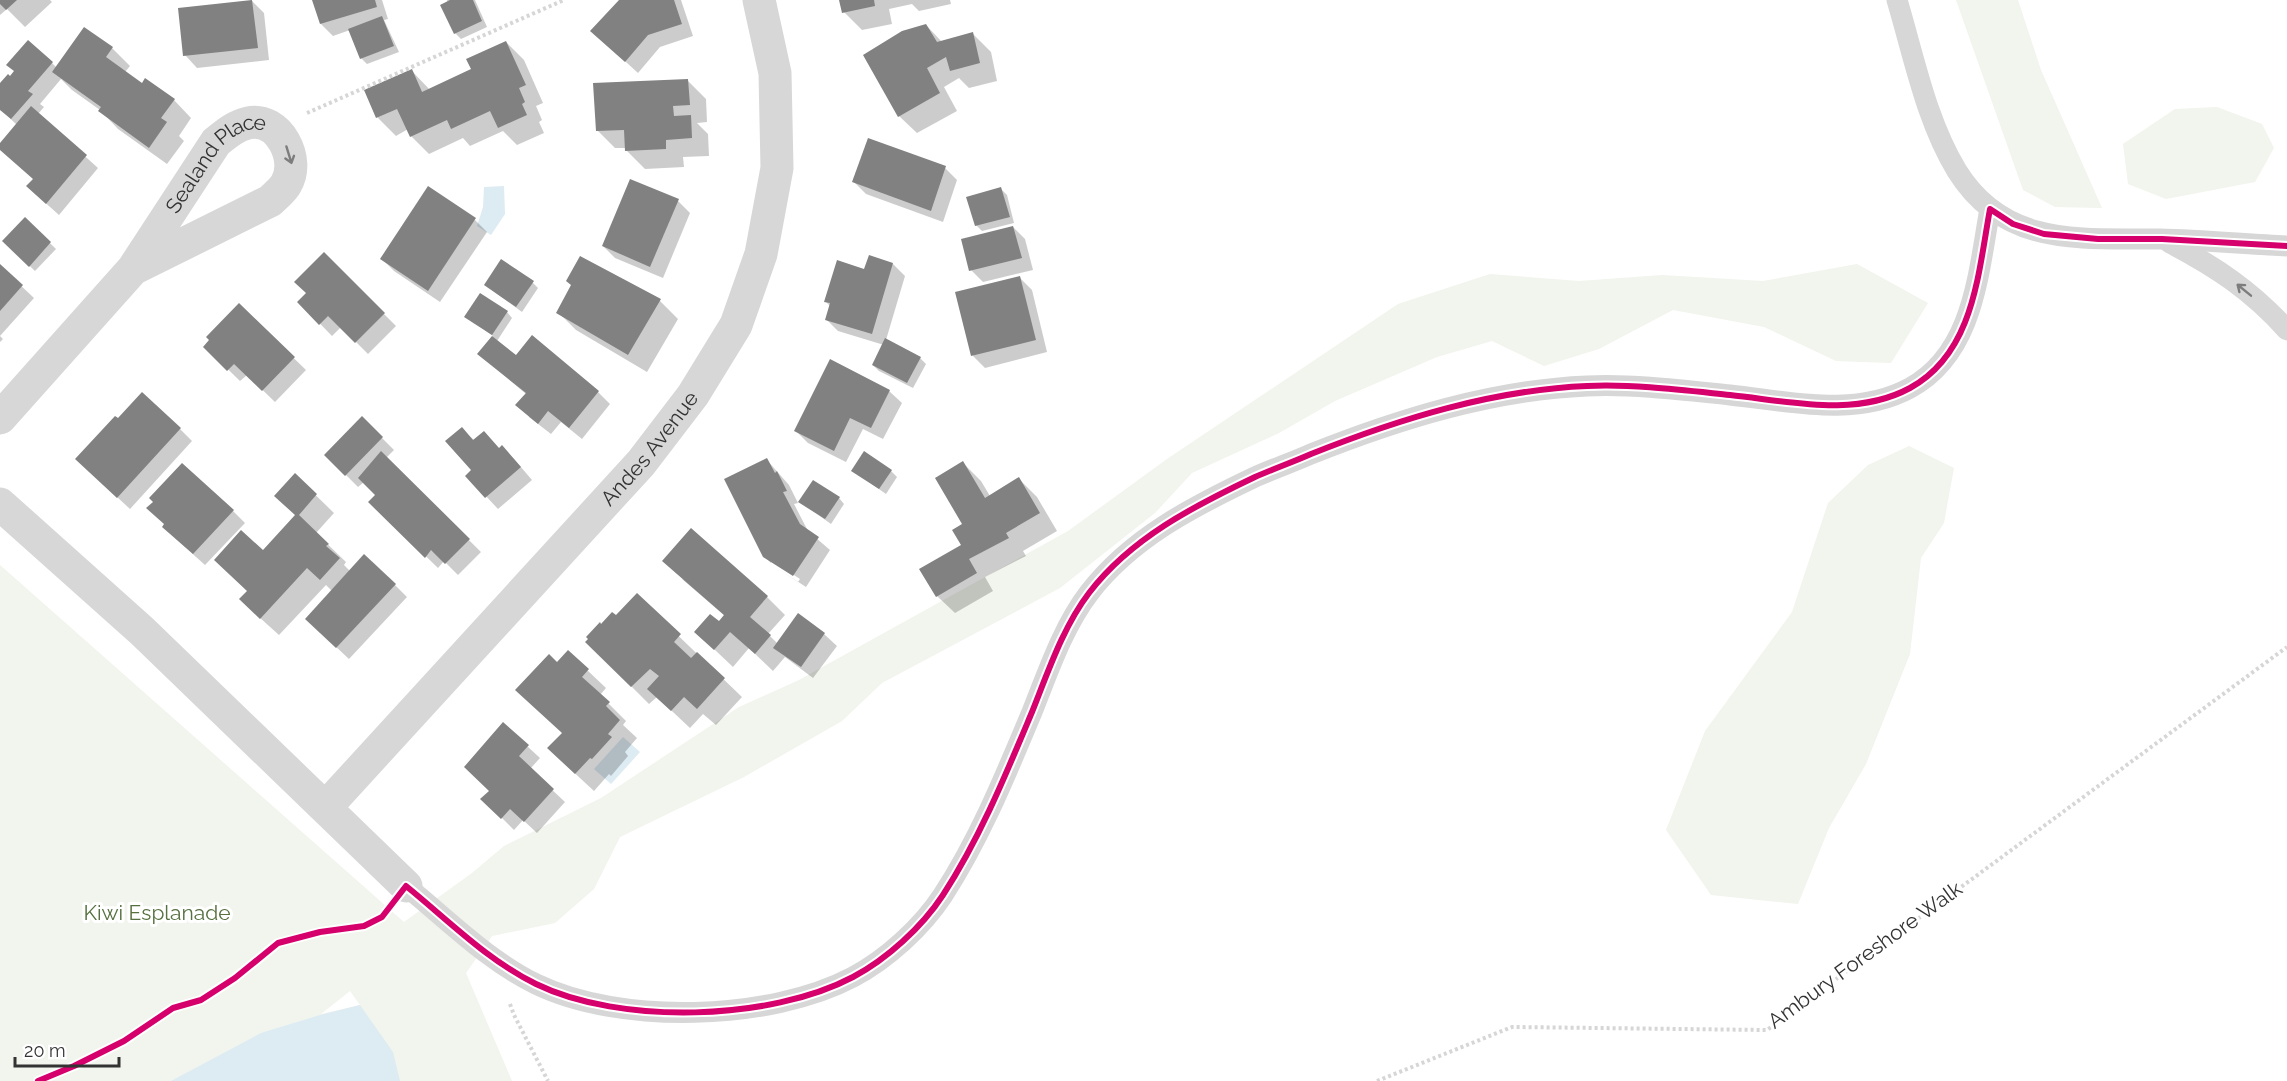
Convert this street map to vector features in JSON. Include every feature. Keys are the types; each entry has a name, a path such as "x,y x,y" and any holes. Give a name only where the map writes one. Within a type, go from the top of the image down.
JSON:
{"street":[{"name":"Andes Avenue","path":"326,807 641,463 693,395 736,325 761,254 777,168 775,73 759,0"},
{"name":"Sealand Place","path":"0,418 133,269 216,142 232,130 250,122 276,129 287,147 292,164 287,184 270,201 133,269"},
{"path":"0,504 142,631 406,886"}],"lane":[{"path":"1897,0 1944,148 1972,192 1990,209 2013,224 2044,234 2098,239 2162,239 2287,246"},
{"path":"406,886 498,961 536,983 577,1001 622,1009 670,1012 726,1010 777,1003 816,993 853,977 885,956 915,928 940,899 969,850 1004,779 1055,655 1071,624 1088,594 1143,539 1184,513 1260,475 1385,426 1461,404 1586,386 1646,387 1807,405 1857,404 1885,399 1911,387 1933,372 1950,352 1975,294 1990,209"},
{"path":"2162,239 2208,262 2268,310 2287,330"}],"path":[{"path":"276,129 313,110 564,0"},
{"path":"38,1081 124,1041 174,1008 201,1000 254,964 278,943 320,932 364,926 382,917 406,886"},
{"path":"498,961 514,1016 548,1081"}],"green space":[{"path":"1956,0 2018,0 2041,70 2102,208 2055,207 2023,190"},
{"path":"2217,107 2262,124 2274,148 2255,182 2166,199 2128,184 2123,144 2175,109"},
{"name":"Kiwi Esplanade","path":"1857,264 1928,303 1891,363 1836,361 1764,327 1673,310 1599,349 1544,366 1492,341 1437,357 1335,401 1279,433 1192,473 1155,513 1060,588 882,683 842,721 744,777 620,837 594,889 555,923 492,936 466,973 512,1081 0,1081 0,565 404,922 472,873 504,846 601,798 739,707 799,680 1068,531 1167,459 1398,304 1490,274 1579,281 1662,275 1763,281","holes":["350,991 360,1005 321,1014"]},
{"path":"1909,446 1954,468 1944,523 1921,558 1910,654 1866,764 1829,828 1798,904 1711,895 1666,830 1705,731 1792,612 1828,503 1868,465"}],"shaded area":[{"path":"504,186 505,214 491,235 477,226 483,207 484,187"},
{"path":"623,737 640,752 611,784 594,769"},
{"path":"360,1005 393,1052 400,1081 171,1081 261,1033"}],"building":[{"path":"0,0 17,0 6,10 0,4"},
{"path":"252,0 258,48 183,56 178,8"},
{"path":"312,0 375,0 377,7 320,24"},
{"path":"450,0 473,0 482,21 454,34 440,5"},
{"path":"619,0 674,0 682,24 648,35 625,62 590,31"},
{"path":"839,0 874,0 875,6 842,13"},
{"path":"382,16 394,46 360,59 348,29"},
{"path":"926,24 937,42 973,32 980,63 950,71 946,57 927,68 940,93 898,117 863,55 902,31"},
{"path":"84,27 113,47 106,57 142,83 145,78 175,99 161,118 167,122 149,148 98,111 101,107 52,72"},
{"path":"28,40 53,62 28,91 33,94 11,119 0,110 0,83 14,71 6,65"},
{"path":"506,41 526,85 519,88 527,115 498,128 490,111 451,129 447,120 410,137 397,109 376,118 364,90 412,69 422,92 471,69 466,59"},
{"path":"688,79 690,105 673,106 674,116 691,115 692,138 666,140 666,149 625,151 624,130 596,131 593,83"},
{"path":"31,106 87,155 46,204 26,186 33,179 0,150 0,143"},
{"path":"868,138 946,166 931,211 852,182"},
{"path":"630,179 679,199 650,267 602,246"},
{"path":"428,186 476,218 428,291 380,259"},
{"path":"1001,187 1010,217 975,226 966,197"},
{"path":"25,217 51,242 29,267 2,241"},
{"path":"1013,226 1022,258 969,271 961,239"},
{"path":"324,252 385,313 355,343 328,316 319,325 297,302 306,293 294,282"},
{"path":"869,255 893,263 872,334 825,320 830,303 824,302 837,260 864,269"},
{"path":"580,256 661,299 628,355 556,313 571,285 566,281"},
{"path":"501,259 534,281 516,307 484,285"},
{"path":"0,264 23,285 0,311"},
{"path":"1020,276 1036,340 971,356 955,292"},
{"path":"480,293 508,311 492,335 464,317"},
{"path":"239,303 295,357 262,391 234,364 227,371 203,347 209,340 206,337"},
{"path":"532,335 599,391 569,428 548,411 538,424 515,405 526,393 477,354 492,336 516,355"},
{"path":"885,338 921,357 907,383 872,365"},
{"path":"830,359 890,390 871,428 850,418 834,451 794,431"},
{"path":"142,392 181,428 117,498 75,459 115,416 118,418"},
{"path":"362,416 383,437 345,476 324,455"},
{"path":"462,427 473,440 484,431 499,448 502,445 521,467 485,498 465,476 471,470 445,441"},
{"path":"381,451 470,539 445,564 431,550 425,558 368,502 375,495 358,478"},
{"path":"864,451 892,470 879,489 851,471"},
{"path":"767,458 775,473 777,471 787,491 783,492 800,524 819,537 793,576 763,557 724,479"},
{"path":"963,461 985,498 1019,477 1040,513 1006,533 1009,538 969,559 977,573 936,597 919,569 961,545 952,530 962,524 935,478"},
{"path":"182,463 234,510 193,554 162,527 164,524 146,508 153,502 149,498"},
{"path":"295,473 317,494 299,515 329,544 326,546 340,558 320,580 307,568 260,619 239,599 247,591 214,560 241,530 263,550 295,515 274,496"},
{"path":"813,480 840,497 825,519 798,502"},
{"path":"691,528 768,596 750,617 771,635 755,654 730,632 714,650 694,632 710,614 719,621 724,615 662,561"},
{"path":"364,554 396,584 336,648 305,619"},
{"path":"637,593 681,634 674,642 691,658 697,652 725,678 697,709 684,697 671,711 647,689 659,676 650,669 631,687 585,642 588,639 586,637 600,622 601,624 612,612 616,615"},
{"path":"798,613 825,633 801,667 773,648"},
{"path":"568,650 589,669 582,677 610,702 606,706 620,720 608,734 612,737 575,774 547,748 562,733 515,690 549,654 557,662"},
{"path":"503,722 529,745 519,756 554,789 524,822 510,809 501,819 480,799 489,791 464,767"}],"cycle path":[{"path":"38,1081 124,1041 173,1008 201,1000 235,978 278,943 320,932 364,926 382,917 406,886 468,939 501,963 536,984 570,997 609,1006 651,1011 695,1012 738,1009 819,992 866,970 891,952 925,919 943,895 981,828 1057,650 1080,606 1106,573 1124,556 1165,525 1209,500 1262,474 1378,429 1446,408 1516,393 1587,386 1641,387 1821,405 1867,403 1889,397 1910,388 1931,373 1948,354 1960,333 1976,285 1990,209 2013,224 2044,234 2098,239 2162,239 2287,246"}]}
